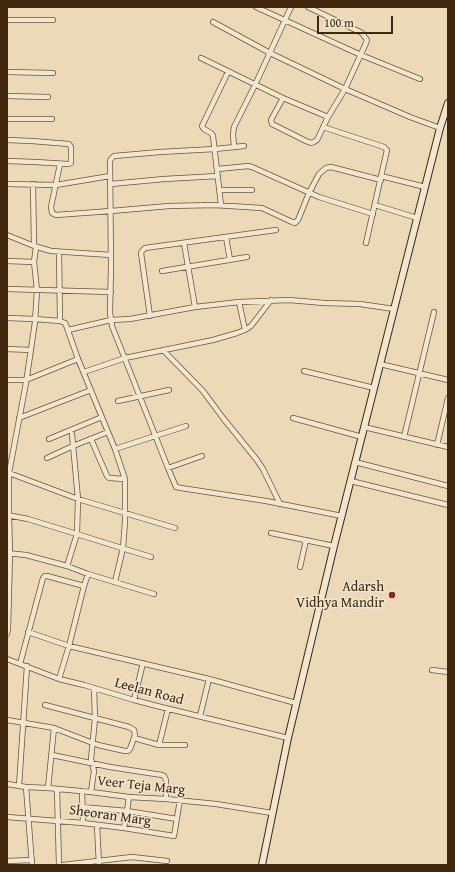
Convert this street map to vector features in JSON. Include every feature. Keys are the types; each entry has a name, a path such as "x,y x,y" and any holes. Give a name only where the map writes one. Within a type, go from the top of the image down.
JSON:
{"main road":[{"path":"262,865 288,738 334,546 440,128 448,102"}],"street":[{"path":"258,7 361,55 420,79"},
{"path":"234,147 234,127 291,7"},
{"path":"283,98 271,120 272,124 311,142 317,140 328,117 345,89 367,40 362,33 308,7"},
{"path":"7,20 53,20"},
{"path":"213,22 270,53 345,89 410,117 440,128"},
{"path":"201,58 255,85 328,117"},
{"path":"7,72 53,73"},
{"path":"221,206 218,169 213,136 202,126 228,72"},
{"path":"7,96 48,97"},
{"path":"7,119 52,120"},
{"path":"323,127 386,148 387,150 366,242"},
{"path":"7,140 69,144 71,147 71,162 69,164 60,164 7,161"},
{"path":"244,146 112,157 110,161 111,320 174,487 280,504 342,516"},
{"path":"60,164 51,207 51,212 54,214 202,204 262,208 295,223 298,220 309,193 319,174 329,167 425,187"},
{"path":"218,169 248,166 252,167 319,197 373,214"},
{"path":"7,184 56,184 110,176"},
{"path":"111,184 218,176"},
{"path":"7,634 9,473 31,350 37,290 34,262 35,246 33,184"},
{"path":"220,190 252,190"},
{"path":"375,205 417,218"},
{"path":"150,316 141,253 142,250 145,248 276,230"},
{"path":"7,235 46,250 111,255"},
{"path":"226,237 230,260"},
{"path":"184,243 195,308"},
{"path":"59,252 60,321"},
{"path":"162,271 246,257"},
{"path":"7,261 34,262"},
{"path":"7,289 111,292"},
{"path":"84,372 126,358 213,340 245,330 251,326 272,300"},
{"path":"68,330 111,320 130,319 239,302 289,300 360,304 394,309"},
{"path":"239,302 245,330"},
{"path":"404,437 434,312"},
{"path":"7,318 65,322 78,359 115,449 125,479 125,522 123,548 115,582"},
{"path":"7,349 31,350"},
{"path":"163,350 203,391 257,460 280,504"},
{"path":"7,380 26,380 78,359"},
{"path":"380,364 448,380"},
{"path":"304,371 374,388"},
{"path":"19,418 91,390"},
{"path":"118,401 169,390"},
{"path":"437,444 448,398"},
{"path":"49,439 102,417"},
{"path":"293,418 362,437"},
{"path":"115,449 156,437 186,426"},
{"path":"364,427 448,447"},
{"path":"47,458 108,432"},
{"path":"67,566 77,534 78,499 72,434"},
{"path":"91,439 107,476 109,478 125,479"},
{"path":"168,468 202,456"},
{"path":"355,462 448,486"},
{"path":"9,473 78,499 175,528"},
{"path":"350,481 448,505"},
{"path":"8,515 28,519 151,557"},
{"path":"271,533 334,546"},
{"path":"300,567 306,540"},
{"path":"8,553 26,555 67,566 154,594"},
{"path":"59,679 88,574"},
{"path":"20,664 42,581 45,576 84,586"},
{"path":"28,632 69,646 209,679 296,703"},
{"name":"Leelan Road","path":"7,659 59,679 168,709 288,738"},
{"path":"134,700 143,663"},
{"path":"19,786 27,666"},
{"path":"432,670 448,672"},
{"path":"200,716 209,679"},
{"path":"91,792 94,771 91,759 94,719 94,688"},
{"path":"7,720 23,724 54,728 92,743 126,751 128,751 132,746 135,733 134,730 45,705"},
{"path":"159,745 168,709"},
{"path":"48,788 54,728"},
{"path":"134,738 159,745 185,745"},
{"path":"52,755 110,767 162,775 166,780 166,799"},
{"name":"Veer Teja Marg","path":"7,784 129,797 180,800 272,813"},
{"path":"7,861 14,863 32,863 26,787"},
{"path":"57,789 59,865"},
{"path":"82,791 83,823"},
{"path":"124,828 128,811 129,797"},
{"name":"Sheoran Marg","path":"7,817 58,820 174,836 180,800"},
{"path":"82,807 128,811 176,819"},
{"path":"97,825 99,863"},
{"path":"63,865 99,863 132,857 167,861"}],"place":[{"name":"Adarsh Vidhya Mandir","path":"392,595"}]}
